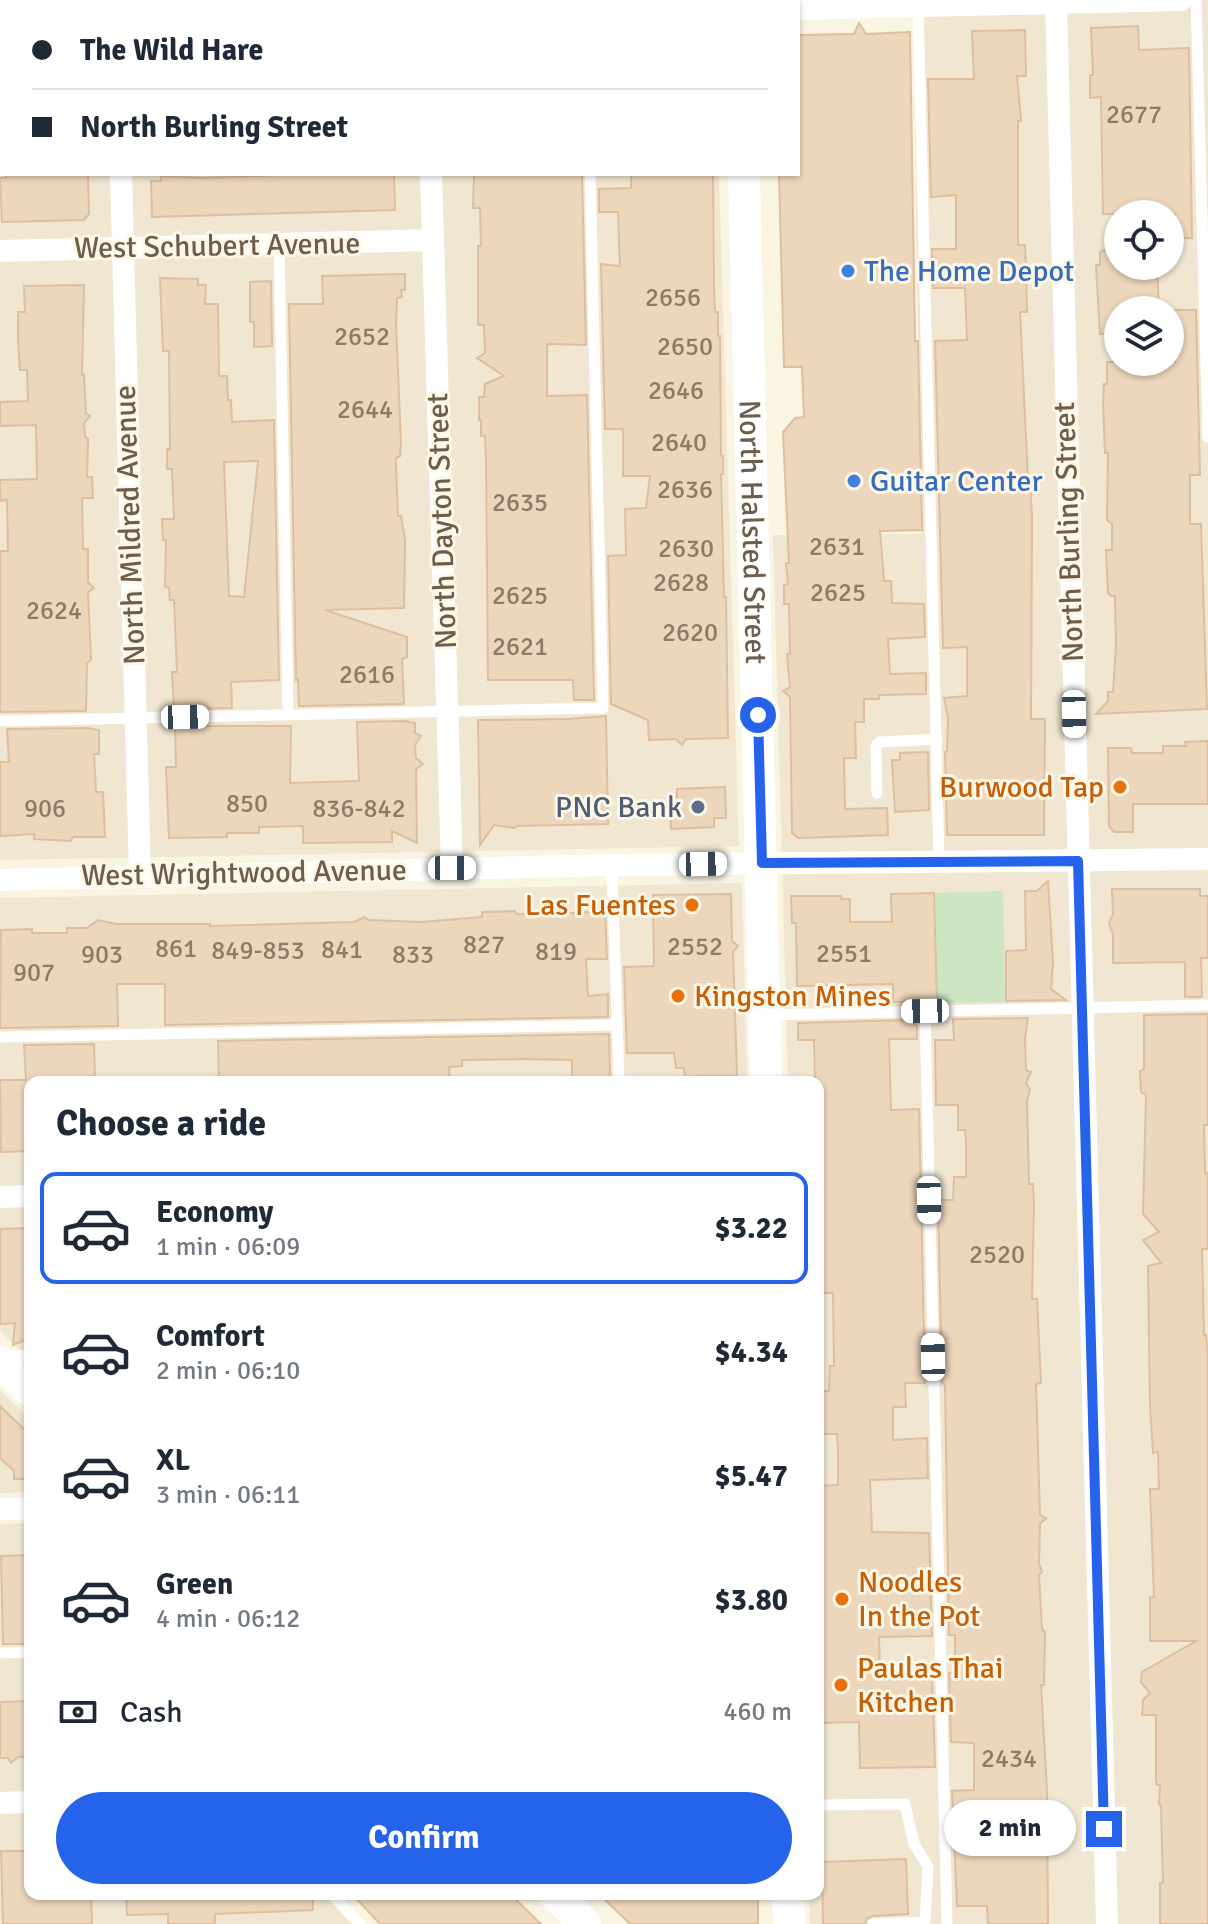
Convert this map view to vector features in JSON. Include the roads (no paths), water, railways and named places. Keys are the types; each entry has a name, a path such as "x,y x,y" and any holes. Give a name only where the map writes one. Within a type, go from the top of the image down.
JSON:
{"main road":[{"name":"North Halsted Street","path":"744,176 766,1076"},
{"path":"0,1359 24,1385"},
{"path":"788,1900 789,1924"}],"street":[{"path":"800,9 1181,0"},
{"name":"North Burling Street","path":"1056,3 1107,1924"},
{"name":"North Mildred Avenue","path":"121,176 140,876"},
{"name":"North Dayton Street","path":"431,176 452,868"},
{"name":"West Schubert Avenue","path":"0,251 433,240"},
{"name":"West Wrightwood Avenue","path":"0,880 612,865 1208,859"},
{"path":"0,1197 24,1196"},
{"path":"0,1509 24,1509"},
{"path":"0,1803 24,1802"}],"lane":[{"path":"1196,0 1208,437"},
{"path":"912,4 939,862"},
{"path":"0,721 603,708 590,176"},
{"path":"279,244 288,714"},
{"path":"877,793 876,746 880,742 937,739"},
{"path":"612,865 619,1076"},
{"path":"764,1015 1208,1005"},
{"path":"925,1011 947,1924"},
{"path":"0,1037 617,1025"},
{"path":"0,1359 24,1356"},
{"path":"0,1653 24,1652"},
{"path":"824,1805 905,1804 914,1844 928,1867 925,1922 873,1924"},
{"path":"337,1900 360,1924"}],"place":[{"name":"The Home Depot","path":"848,271"},
{"name":"Guitar Center","path":"854,481"},
{"name":"Burwood Tap","path":"1120,787"},
{"name":"PNC Bank","path":"698,807"},
{"name":"Las Fuentes","path":"692,905"},
{"name":"Kingston Mines","path":"678,996"},
{"name":"Noodles In the Pot","path":"842,1599"},
{"name":"Paulas Thai Kitchen","path":"841,1685"}]}
